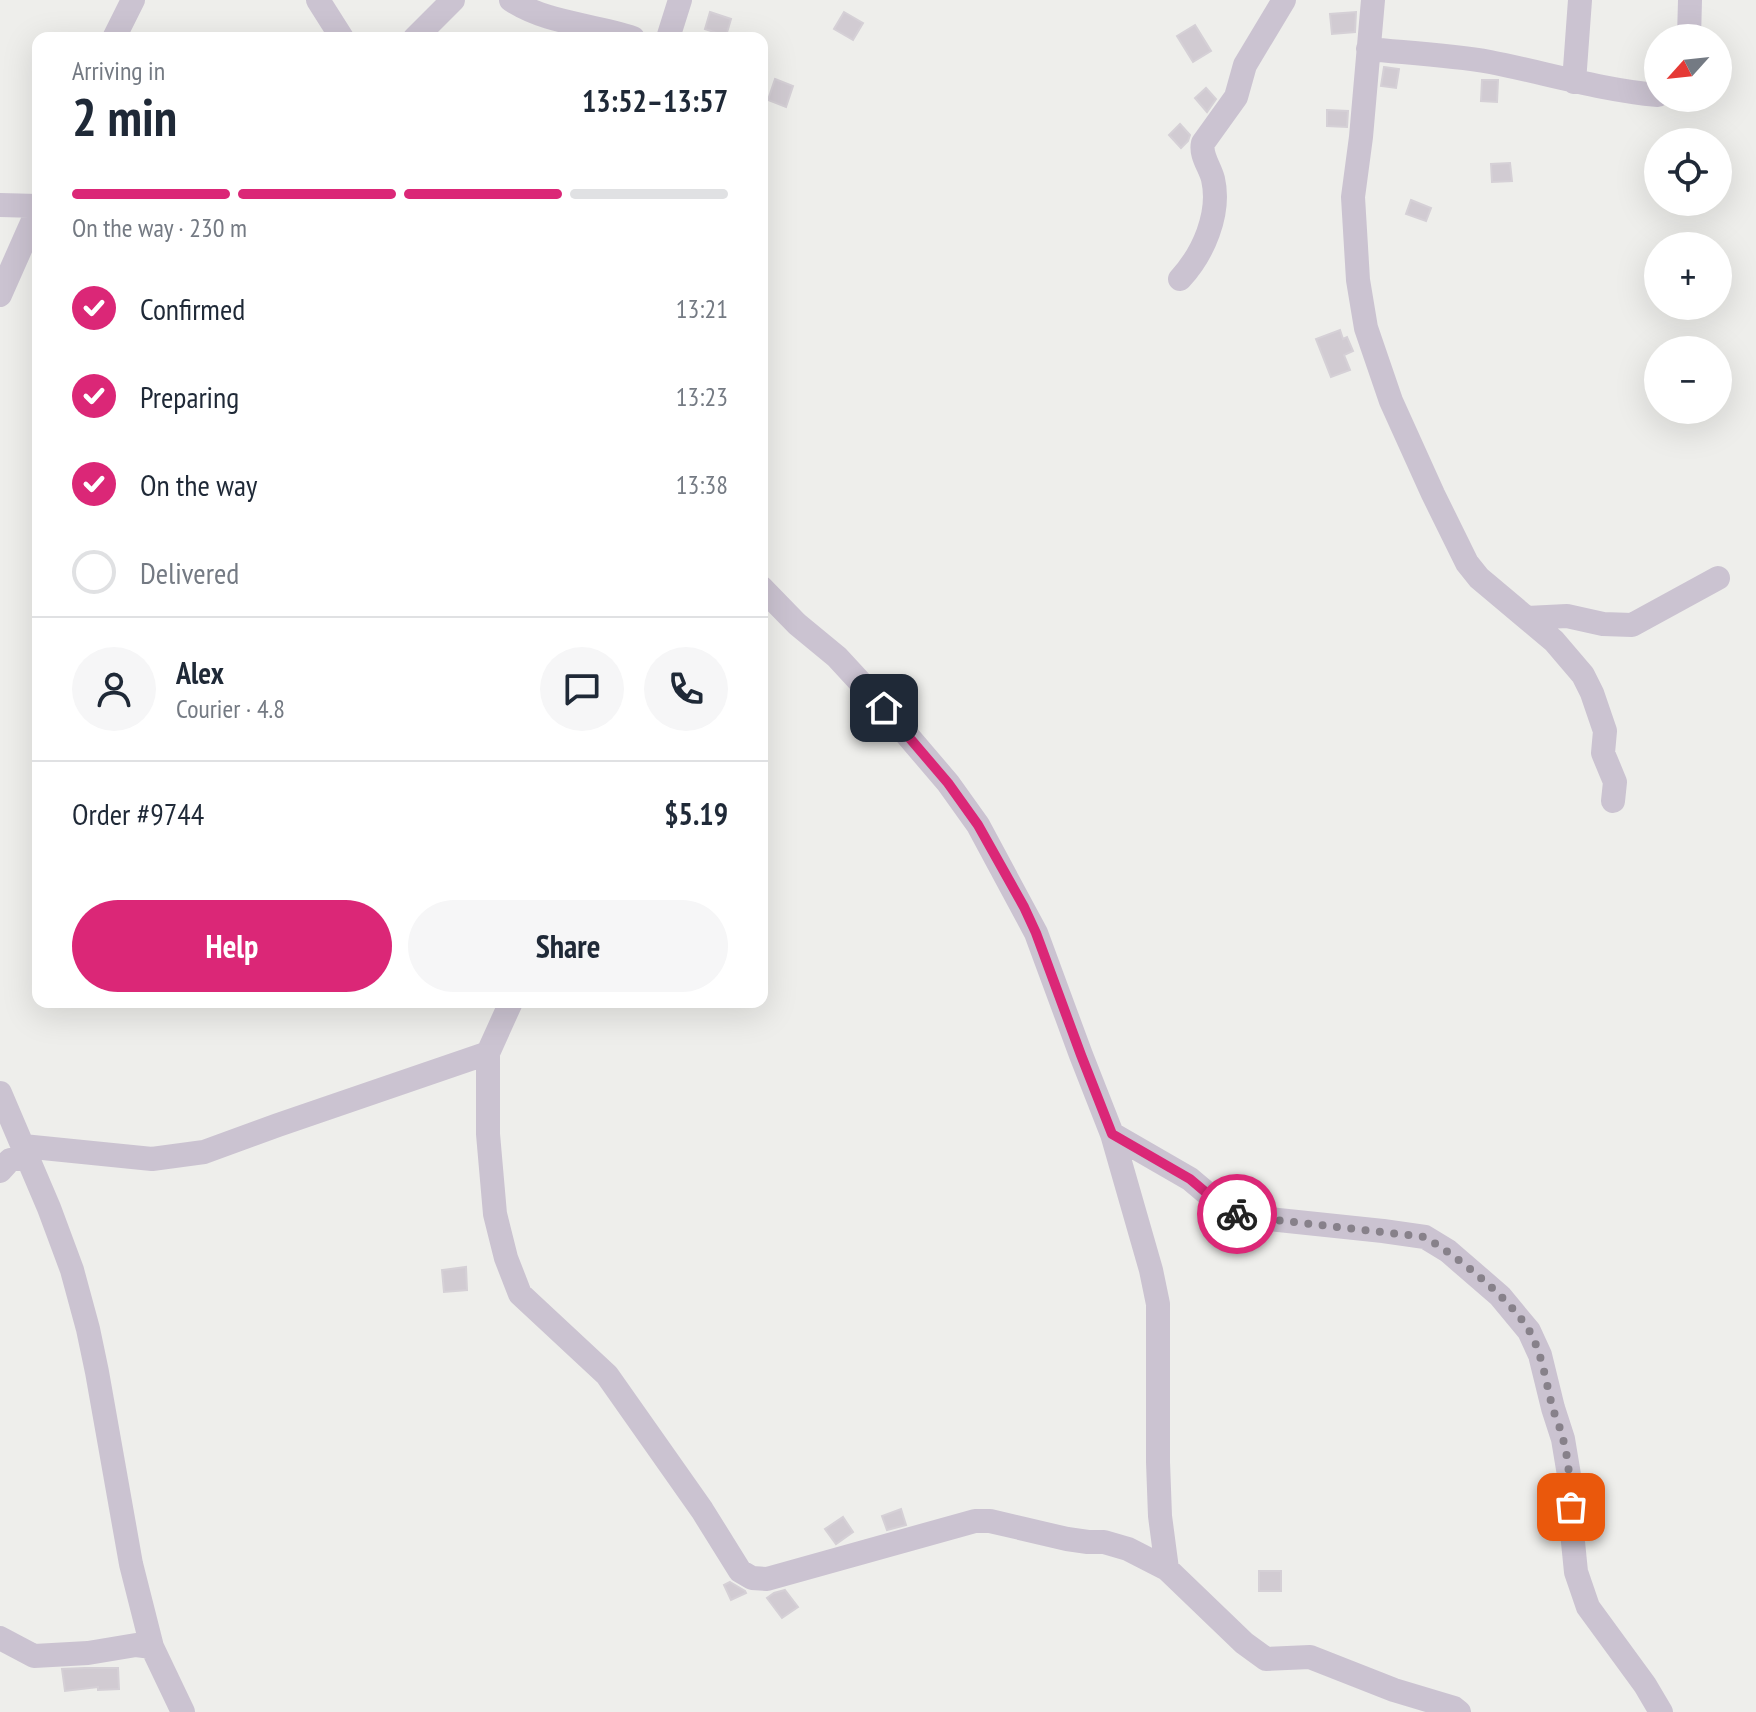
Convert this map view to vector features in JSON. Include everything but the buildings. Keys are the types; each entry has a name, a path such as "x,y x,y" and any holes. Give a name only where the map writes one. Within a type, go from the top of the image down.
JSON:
{"street":[{"path":"117,32 133,0"},
{"path":"318,0 338,32"},
{"path":"421,32 453,0"},
{"path":"511,0 545,16 609,32"},
{"path":"670,32 680,0"},
{"path":"1180,279 1193,265 1205,243 1213,210 1215,193 1202,150 1203,143 1236,97 1245,65 1284,0"},
{"path":"1373,0 1353,197 1358,280 1366,328 1391,401 1467,563 1479,578 1564,652 1583,675 1605,731 1603,753 1615,782 1613,801"},
{"path":"1574,82 1580,0"},
{"path":"1689,24 1690,0"},
{"path":"1368,49 1488,62 1600,88 1644,93"},
{"path":"0,205 32,208"},
{"path":"0,295 32,222"},
{"path":"1527,618 1567,616 1603,624 1632,625 1718,578"},
{"path":"768,594 797,624 837,657 948,783 978,825 1036,933 1112,1134 1151,1270 1158,1304 1158,1462 1160,1516 1167,1569"},
{"path":"508,1008 488,1053 488,1134 495,1214 506,1258 520,1294 607,1375 702,1510 740,1571 752,1578 767,1579 975,1521 990,1521 1077,1541 1104,1542 1143,1556 1167,1569 1244,1643 1266,1659 1310,1657 1459,1712"},
{"path":"0,1171 25,1151 152,1159 204,1152 488,1053"},
{"path":"0,1093 72,1270 88,1329 131,1564 152,1647 183,1712"},
{"path":"1112,1134 1190,1179 1228,1211 1250,1217 1425,1237 1448,1251 1500,1296 1529,1331 1540,1355 1563,1439 1570,1481 1576,1572 1588,1607 1661,1712"},
{"path":"0,1638 34,1656 88,1653 136,1645 152,1647"}],"way so far":[{"path":"1237,1214 1425,1237 1448,1251 1500,1296 1529,1331 1540,1355 1563,1439 1571,1507"}],"route":[{"path":"884,708 948,783 978,825 1024,907 1112,1134 1190,1179 1228,1211 1237,1214"}]}
